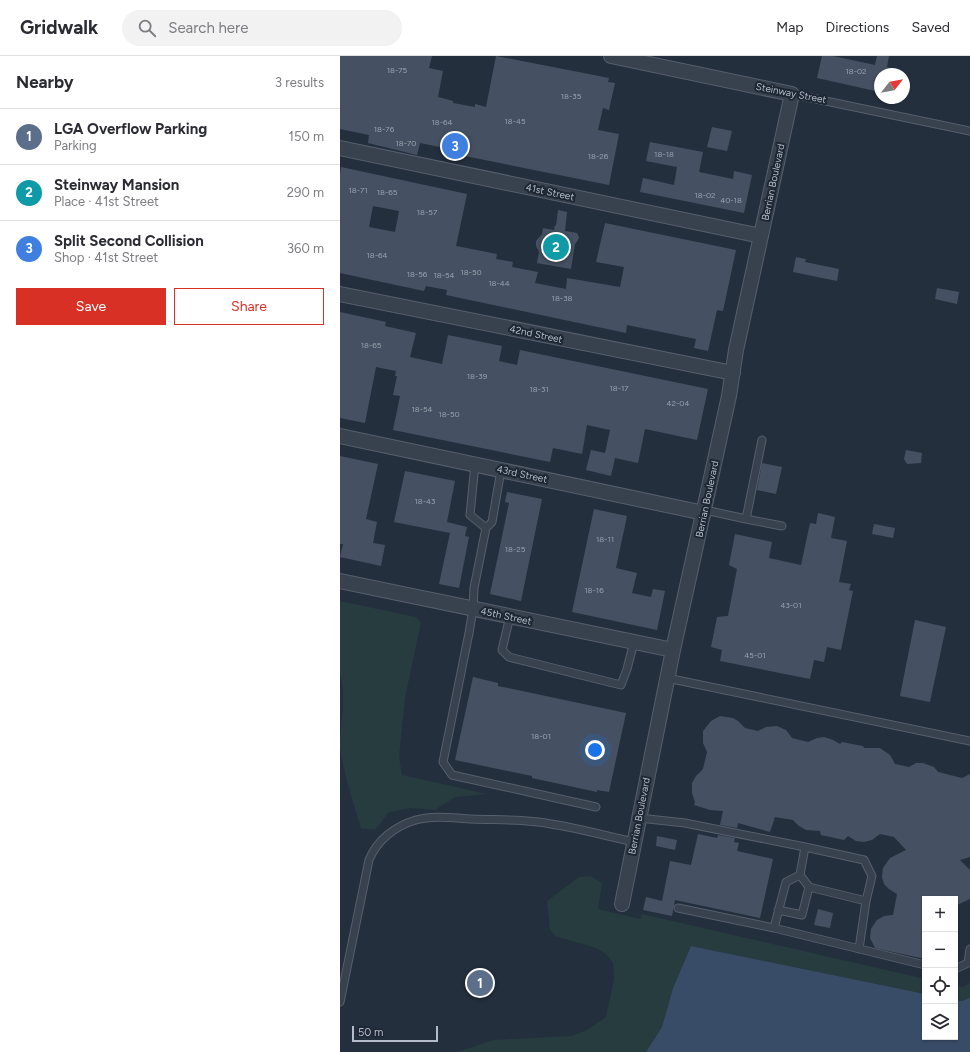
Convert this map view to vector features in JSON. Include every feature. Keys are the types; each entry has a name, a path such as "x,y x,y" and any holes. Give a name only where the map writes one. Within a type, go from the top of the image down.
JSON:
{"street":[{"name":"Steinway Street","path":"611,56 792,94"},
{"name":"Berrian Boulevard","path":"622,904 667,678 729,396 736,350 792,94"},
{"name":"41st Street","path":"340,148 761,236"},
{"name":"42nd Street","path":"340,294 733,373"},
{"name":"43rd Street","path":"340,436 704,511"},
{"name":"45th Street","path":"340,582 673,650"}],"lane":[{"name":"Steinway Street","path":"792,94 970,131"},
{"path":"746,519 762,440"},
{"path":"475,464 470,515 486,528"},
{"path":"501,470 492,522 486,528 474,588 474,609 443,762 452,775 596,807"},
{"path":"704,511 782,526"},
{"path":"510,616 502,650 509,657 621,685 634,642"},
{"path":"667,678 970,741"},
{"path":"340,1002 369,860 384,837 398,828 416,820 432,818 521,821 549,824 634,842"},
{"path":"639,818 685,823 864,860 872,876 866,901 859,949"},
{"path":"805,847 800,875 810,887 866,901"},
{"path":"774,928 786,882 800,875"},
{"path":"778,910 802,914 810,887"},
{"path":"678,908 774,928 922,964"},
{"path":"958,968 968,963 970,949"}],"green space":[{"path":"340,601 416,617 421,622 405,698 399,757 402,775 487,794 455,797 435,810 411,808 389,812 375,830 361,828 346,778 340,747 343,691 340,674"},
{"path":"591,876 602,883 598,909 640,919 642,914 922,978 922,993 691,946 673,988 662,1027 646,1052 456,1052 493,1040 572,1036 587,1030 606,1017 614,979 613,963 606,954 596,948 555,936 550,930 547,901 579,877"},
{"path":"970,983 970,998 962,1001 958,1000 958,986 963,987"}],"water":[{"path":"691,946 922,993 922,1040 958,1040 958,1000 962,1001 970,998 970,1052 646,1052 662,1027 673,988"}],"building":[{"path":"340,56 432,56 429,68 443,71 438,97 453,101 453,103 475,107 475,104 486,107 496,56 609,78 608,82 615,83 609,110 603,108 598,130 619,134 609,185 465,156 465,154 445,150 445,148 420,143 417,155 368,143 369,135 340,129"},
{"path":"822,56 833,56 875,65 877,56 889,56 887,67 891,68 874,68 874,91 817,78"},
{"path":"712,127 732,131 727,151 707,147"},
{"path":"650,142 703,152 699,172 733,179 734,171 752,175 744,213 640,192 643,178 674,185 677,167 646,161"},
{"path":"341,167 467,194 456,246 497,254 496,259 513,262 512,267 538,272 535,283 566,289 567,278 620,287 624,267 596,262 605,223 736,250 723,311 717,310 708,351 694,348 696,339 627,325 626,333 446,295 447,290 426,286 424,291 340,273","holes":["373,206 399,211 395,232 369,227"]},
{"path":"558,210 567,212 565,231 577,233 579,237 575,244 571,269 537,263 539,252 536,246 536,241 542,234 543,228 554,230"},
{"path":"796,257 806,259 805,262 839,269 837,281 793,272"},
{"path":"937,288 959,292 957,304 935,299"},
{"path":"340,312 386,322 385,326 416,333 410,357 442,364 448,335 502,346 499,361 517,365 520,350 708,389 697,440 645,429 638,463 615,458 611,476 586,470 591,450 605,453 610,430 587,425 582,454 553,448 550,462 393,430 400,396 393,395 397,376 395,376 396,371 376,367 365,423 340,418"},
{"path":"906,450 922,453 921,463 907,464 904,459"},
{"path":"340,456 378,464 366,519 377,522 373,543 385,545 381,566 340,557 343,544 340,544"},
{"path":"762,463 782,467 776,494 757,490"},
{"path":"405,471 455,481 447,522 467,527 465,536 469,537 459,588 439,584 450,533 394,522"},
{"path":"507,492 542,499 521,601 490,594 509,503 505,502"},
{"path":"594,509 627,516 616,568 637,573 632,593 651,597 653,589 665,591 657,630 572,612"},
{"path":"818,513 835,517 831,538 847,541 839,582 851,584 849,590 853,591 841,650 827,647 824,662 814,660 810,679 720,661 722,650 711,647 717,617 728,616 737,569 729,565 735,534 772,542 769,558 801,565 810,523 816,524"},
{"path":"874,524 895,528 893,538 872,534"},
{"path":"915,620 946,627 930,702 900,696"},
{"path":"473,677 498,683 498,686 626,713 609,792 597,790 597,792 532,778 532,776 455,760"},
{"path":"720,716 733,718 745,728 758,731 766,727 777,726 786,730 792,738 808,742 824,737 840,744 842,742 863,746 864,748 880,748 890,755 895,764 909,767 916,763 923,763 934,767 938,772 962,778 970,774 970,857 960,860 970,870 970,899 958,905 958,896 922,896 922,958 875,948 870,938 871,929 877,920 884,916 893,915 897,894 884,884 882,877 883,868 890,858 906,850 894,837 880,834 872,840 864,842 856,841 848,836 844,840 821,835 820,831 806,830 793,820 775,817 770,832 738,823 737,828 720,825 723,811 710,810 694,805 695,802 692,793 692,783 703,769 707,752 703,743 703,731 711,721"},
{"path":"698,834 717,838 718,835 735,838 734,842 739,843 737,851 773,859 760,918 675,900 672,916 643,910 646,897 662,901 670,861 691,865"},
{"path":"657,836 677,840 675,850 656,846"},
{"path":"818,909 833,913 830,928 814,925"}],"place":[{"name":"Split Second Collision","path":"455,146"},
{"name":"Steinway Mansion","path":"556,247"},
{"name":"LGA Overflow Parking","path":"480,983"}]}
